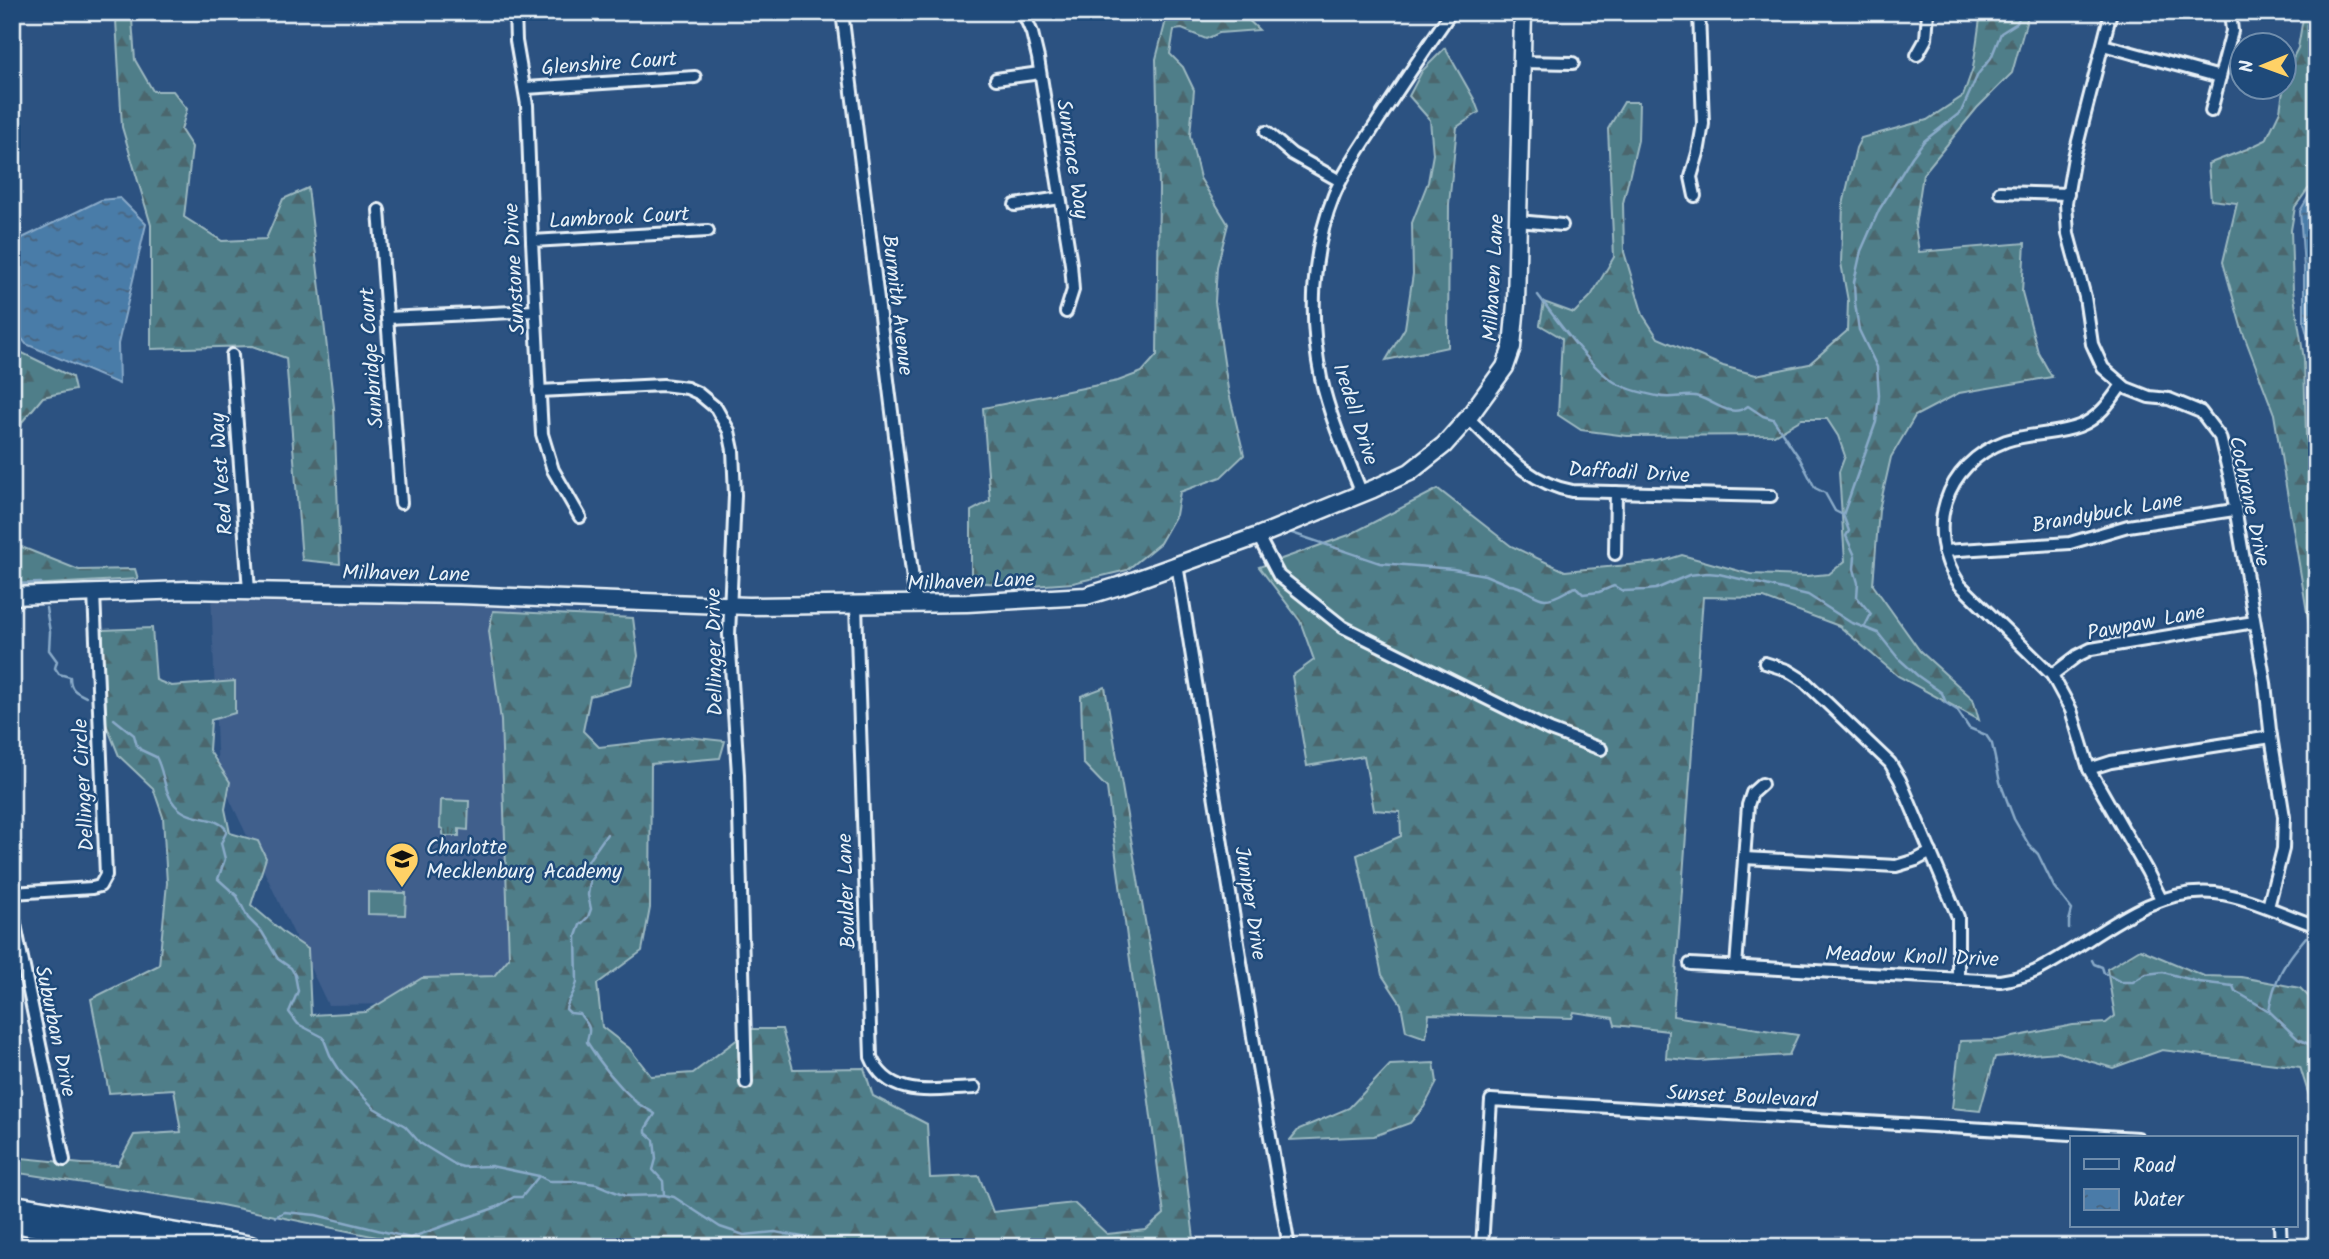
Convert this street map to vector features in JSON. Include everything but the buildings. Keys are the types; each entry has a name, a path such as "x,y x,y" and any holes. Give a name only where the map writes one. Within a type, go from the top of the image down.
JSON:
{"highway":[{"path":"12,1206 249,1247"},
{"path":"12,1221 148,1247"},
{"path":"12,1245 23,1247"}],"street":[{"name":"Sunstone Drive","path":"514,12 516,41 526,88 542,434 547,454 562,488 580,517"},
{"name":"Burmith Avenue","path":"842,12 916,604"},
{"name":"Suntrace Way","path":"1023,12 1035,44 1060,198 1073,290 1066,312"},
{"name":"Iredell Drive","path":"1362,494 1322,381 1314,325 1315,276 1319,251 1329,209 1340,181 1451,12"},
{"name":"Milhaven Lane","path":"12,596 187,590 460,595 730,606 1057,599 1086,596 1119,586 1258,536 1395,480 1428,459 1468,418 1505,367 1512,347 1516,304 1523,12"},
{"path":"1695,196 1691,177 1703,124 1699,12"},
{"path":"1917,55 1927,39 1928,12"},
{"path":"2111,12 2080,130 2067,194 2068,234 2085,297 2092,344 2103,368 2121,386 2094,419 2087,423 2010,440 1994,446 1965,466 1954,482 1943,507 1940,533 1950,571 1959,585 2052,675 2071,710 2089,769 2161,900"},
{"path":"2211,111 2232,31 2230,12"},
{"path":"2103,46 2220,76"},
{"path":"1521,62 1573,63"},
{"path":"996,79 1040,73"},
{"name":"Glenshire Court","path":"526,88 695,77"},
{"path":"1266,132 1292,154 1340,181"},
{"path":"2000,192 2067,194"},
{"path":"1015,205 1060,198"},
{"name":"Sunbridge Court","path":"379,210 401,503"},
{"path":"1518,221 1562,225"},
{"name":"Lambrook Court","path":"532,241 708,231"},
{"path":"387,318 535,311"},
{"name":"Red Vest Way","path":"232,355 249,592"},
{"name":"Dellinger Drive","path":"539,391 676,386 698,393 716,408 729,431 733,450 734,521 729,635 738,774 746,1083"},
{"name":"Cochrane Drive","path":"2121,386 2149,397 2169,399 2201,412 2220,437 2269,706 2271,737 2284,817 2280,864 2268,907"},
{"name":"Daffodil Drive","path":"1468,418 1521,468 1537,480 1558,488 1572,491 1771,496"},
{"path":"1615,554 1616,492"},
{"name":"Brandybuck Lane","path":"1944,551 2070,543 2128,526 2234,510"},
{"path":"1258,536 1279,576 1343,627 1550,730 1601,750"},
{"name":"Juniper Drive","path":"1177,564 1289,1247"},
{"name":"Dellinger Circle","path":"12,893 92,888 100,886 106,875 93,593"},
{"name":"Boulder Lane","path":"856,605 871,1057 882,1075 896,1086 915,1090 975,1088"},
{"name":"Pawpaw Lane","path":"2052,675 2091,649 2254,622"},
{"path":"1765,663 1787,670 1803,680 1890,763 1900,780 1958,917 1958,979"},
{"path":"2089,769 2111,762 2271,737"},
{"path":"1736,967 1748,805 1752,793 1762,784"},
{"path":"1744,858 1896,866 1931,852"},
{"name":"Meadow Knoll Drive","path":"1690,964 2000,981 2035,971 2140,909 2161,900 2183,895 2216,893 2268,907 2317,926"},
{"name":"Suburban Drive","path":"12,910 64,1160"},
{"name":"Sunset Boulevard","path":"1482,1247 1491,1100 2104,1136"},
{"path":"2280,1228 2281,1247"}],"shaded area":[{"name":"Charlotte Mecklenburg Academy","path":"211,591 523,598 536,1002 328,1005 218,775"}],"green space":[{"path":"1168,12 1240,12 1259,30 1219,33 1206,39 1182,29 1174,30 1170,54 1183,67 1194,90 1190,136 1200,178 1228,224 1217,267 1215,302 1228,389 1244,455 1221,477 1180,492 1176,515 1160,543 1127,570 1073,583 1032,586 971,582 971,511 990,501 983,408 1118,381 1142,372 1157,355 1159,189 1156,59"},
{"path":"1981,12 2029,12 2012,73 1977,108 1923,174 1915,226 1919,252 2025,243 2022,292 2038,352 2052,377 1959,393 1915,416 1891,457 1879,510 1873,585 1920,651 1973,699 1979,720 1898,676 1839,626 1764,598 1703,597 1673,1016 1798,1035 1789,1055 1698,1061 1666,1058 1668,1031 1615,1025 1613,1018 1574,1012 1572,1018 1429,1014 1426,1038 1406,1031 1401,1004 1382,975 1357,855 1401,836 1400,812 1374,810 1364,756 1307,766 1292,676 1314,660 1300,621 1259,567 1349,535 1438,489 1511,546 1565,571 1660,562 1682,555 1750,574 1829,574 1845,561 1839,472 1845,456 1838,436 1827,419 1802,419 1774,435 1627,436 1581,430 1558,415 1562,338 1540,325 1544,302 1574,313 1591,296 1614,257 1608,129 1624,102 1639,102 1638,140 1623,203 1624,252 1643,315 1658,338 1723,366 1756,375 1809,364 1847,331 1848,301 1841,263 1843,205 1856,148 1861,138 1927,120 1963,96 1973,68"},
{"path":"2304,12 2317,12 2317,185 2308,189 2295,207 2291,230 2293,290 2304,359 2306,437 2317,479 2317,531 2310,573 2317,610 2317,672 2274,414 2242,330 2223,262 2237,203 2211,200 2208,164 2266,140 2280,111 2281,102 2298,102 2298,48"},
{"path":"116,20 132,20 135,60 153,91 173,91 187,109 181,130 192,147 184,217 222,241 266,239 283,199 308,188 334,407 340,564 302,560 286,358 252,346 151,349 151,225 122,127"},
{"path":"1445,48 1479,112 1457,127 1449,204 1448,347 1386,360 1405,328 1413,274 1412,223 1428,182 1433,154 1430,120 1409,96 1422,71"},
{"path":"12,346 72,377 75,390 43,397 22,422 13,466 14,544 79,570 135,569 138,579 12,586"},
{"path":"493,611 633,618 638,656 631,685 590,696 583,731 599,747 688,737 725,741 720,758 651,764 650,908 642,951 597,984 602,1027 629,1048 651,1076 693,1073 751,1029 782,1029 793,1069 864,1068 873,1096 927,1124 930,1178 979,1176 993,1212 1074,1203 1107,1234 1146,1230 1164,1214 1107,788 1083,763 1081,696 1105,687 1180,1125 1195,1247 425,1247 207,1202 12,1172 12,1157 118,1165 134,1135 181,1132 174,1089 109,1093 91,999 159,965 167,883 163,817 153,788 119,756 106,724 102,630 152,628 156,680 171,686 235,681 235,713 211,720 209,750 230,782 225,809 230,833 258,841 266,858 251,905 308,949 311,1015 366,1012 422,978 494,976 509,958 501,721 489,631"},
{"path":"441,800 469,801 468,830 459,829 459,836 443,836 443,829 440,828"},
{"path":"368,892 406,893 405,915 368,914"},
{"path":"2140,949 2204,976 2241,977 2300,988 2317,1005 2317,1100 2311,1102 2300,1067 2162,1050 2113,1068 2058,1052 1995,1057 1980,1111 1952,1108 1960,1041 1998,1040 2073,1025 2106,1023 2115,1016 2107,969"},
{"path":"1434,1063 1437,1082 1424,1107 1410,1123 1374,1136 1290,1140 1299,1129 1349,1108 1390,1065"}],"water":[{"path":"2317,182 2317,372 2304,323 2300,211"},
{"path":"120,198 146,224 118,344 119,384 26,344 13,327 13,306 22,287 12,264 18,240 101,200"}],"waterway":[{"path":"1843,515 1876,422 1879,395 1877,367 1859,330 1855,303 1854,282 1861,251 1879,210 1912,157 1924,141 1961,112 1978,74 1991,58 2001,33 2017,23 2021,12"},
{"path":"2317,15 2311,32 2314,59 2317,63"},
{"path":"2317,159 2317,172"},
{"path":"1538,295 1596,367 1621,385 1663,397 1699,397 1735,411 1748,406 1773,419 1800,459 1815,488 1825,493 1835,511 1843,515 1849,531 1846,536 1855,556 1857,597 1871,614 1865,626"},
{"path":"1292,533 1380,563 1453,569 1485,575 1545,599 1554,598 1576,587 1583,594 1614,586 1623,591 1656,589 1689,575 1707,573 1808,595 1850,622 1878,633 1898,658 1942,693 1946,703 1957,710 1969,728 1986,735 1992,744 2000,782 2014,819 2029,845 2038,854 2054,887 2072,910 2069,928"},
{"path":"12,584 41,583"},
{"path":"46,608 50,632 49,650 57,661 55,668 59,674 70,677 74,690 86,697"},
{"path":"114,719 134,735 141,750 156,757 171,800 181,811 215,821 226,829 221,843 225,859 218,879 237,896 248,918 262,932 278,959 291,968 295,975 298,991 289,1012 298,1024 323,1037 342,1074 374,1108 405,1126 420,1143 463,1167 491,1166 539,1176 549,1181 596,1184 625,1196 674,1197 720,1227 744,1235 775,1232 808,1238 813,1247"},
{"path":"607,834 588,861 588,895 591,909 576,936 577,981 566,1009 570,1013 580,1014 587,1023 587,1042 616,1081 636,1102 655,1114 646,1128 646,1133 654,1140 656,1159 653,1170 663,1181 664,1195"},
{"path":"2269,1011 2282,971 2306,937"},
{"path":"2092,960 2094,964 2102,967 2104,973 2121,982 2133,982 2146,974 2163,972 2199,982 2233,986 2235,991 2269,1011 2298,1039 2317,1048"},
{"path":"275,1217 284,1212 316,1215 410,1238 497,1207 514,1197 522,1197 539,1176"}],"place":[{"name":"Charlotte Mecklenburg Academy","path":"402,889"}]}
